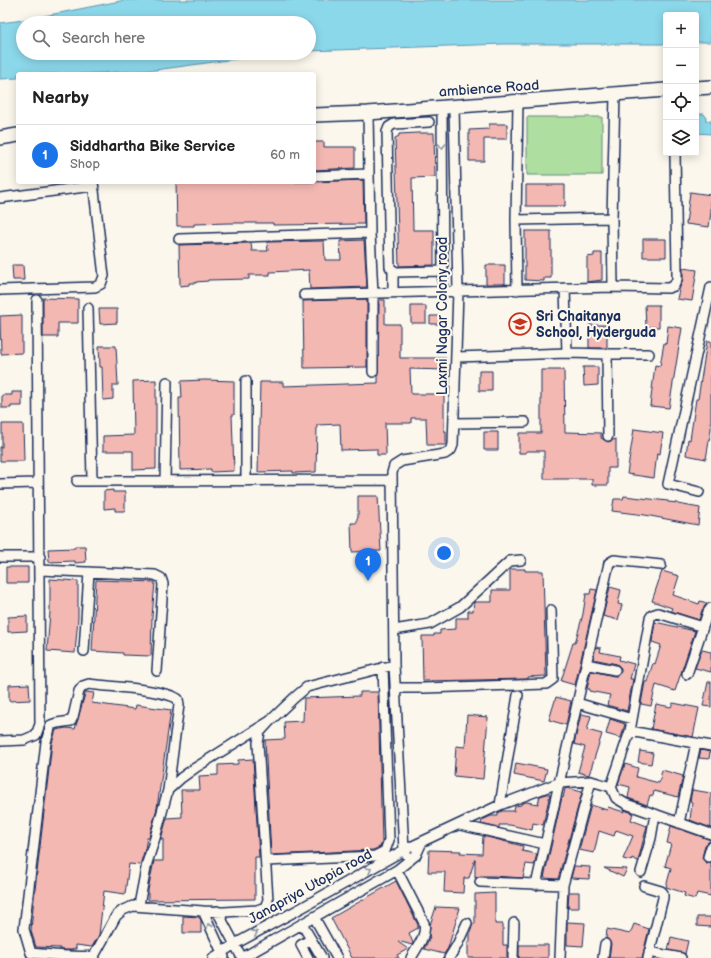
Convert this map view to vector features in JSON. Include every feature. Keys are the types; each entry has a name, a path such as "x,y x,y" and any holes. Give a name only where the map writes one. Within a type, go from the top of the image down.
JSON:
{"street":[{"path":"699,88 711,87"},
{"name":"ambience Road","path":"316,115 368,113 663,90"},
{"path":"614,287 612,218 615,94"},
{"path":"517,290 516,220 518,102"},
{"path":"443,291 442,271 448,107"},
{"name":"Laxmi Nagar Colony road","path":"392,480 394,466 402,461 445,454 451,450 453,445 458,291 448,107"},
{"path":"368,113 370,233 373,294 373,372"},
{"path":"393,292 393,271 390,267 388,127 394,124 429,122"},
{"path":"0,138 16,136"},
{"path":"304,295 614,287 668,288 676,284 677,270 675,156"},
{"path":"316,176 369,174"},
{"path":"0,198 93,184 104,276 102,284 95,287 0,290"},
{"path":"516,220 612,218"},
{"path":"179,240 370,233"},
{"path":"393,271 442,271"},
{"path":"699,492 668,484 711,287"},
{"path":"565,288 567,353"},
{"path":"0,741 24,740 36,735 40,724 40,557 37,483 36,300"},
{"path":"88,308 92,480"},
{"path":"457,357 567,353 649,354"},
{"path":"607,354 608,436"},
{"path":"246,381 246,481"},
{"path":"166,481 167,382"},
{"path":"454,423 525,422"},
{"path":"78,481 392,480 395,688 404,850 410,860"},
{"path":"0,484 37,483"},
{"path":"0,557 40,557"},
{"path":"394,630 430,624 460,607 510,562 521,560"},
{"path":"536,885 609,563 614,560 661,565"},
{"path":"40,570 155,575 161,578 163,584 157,671"},
{"path":"84,651 89,572"},
{"path":"687,674 708,612 711,608"},
{"path":"395,688 546,684 552,680 551,610"},
{"path":"703,628 658,613 652,615 650,618 630,731 611,787 616,798 626,804 711,834"},
{"path":"586,664 615,670"},
{"path":"139,905 147,863 168,790 179,705 178,699 172,695 156,692 89,684 83,686 79,691 71,721 51,725 46,742 24,929 31,953 62,957 84,958 94,956 116,916 123,910 133,906 139,905 203,911 257,910 265,907 268,900 258,743 260,732 294,698 308,687 394,665"},
{"path":"266,861 374,856 385,851 388,840 383,667"},
{"path":"500,805 518,695"},
{"path":"577,703 632,719"},
{"path":"168,790 195,768 270,721"},
{"path":"630,731 711,746"},
{"path":"679,823 696,743"},
{"path":"560,958 563,885 591,781"},
{"name":"Janapriya Utopia road","path":"213,958 223,955 235,944 303,908 404,850 500,805 558,783 591,781 611,787"},
{"path":"641,872 651,838 655,814"},
{"path":"460,825 545,844"},
{"name":"Janapriya Utopia road","path":"242,958 314,917 399,873 410,860 416,856 422,842"},
{"path":"708,857 711,847"},
{"path":"399,873 426,930 411,958"},
{"path":"336,910 389,879"},
{"path":"480,882 563,885"},
{"path":"644,886 663,893 648,955 681,958"},
{"path":"203,911 223,955"},
{"path":"217,911 242,958"},
{"path":"314,917 337,958"},
{"path":"449,958 467,923"},
{"path":"513,958 514,923"},
{"path":"302,924 322,958"},
{"path":"293,929 308,958"},
{"path":"301,945 325,936"},
{"path":"603,958 606,944"}],"green space":[{"path":"527,117 602,117 602,175 527,175"}],"water":[{"path":"125,0 711,0 711,42 699,42 699,12 663,12 663,44 503,44 316,51 316,16 44,16"},
{"path":"16,21 16,60 229,60 155,70 118,72 16,72 16,78 0,79 0,23"},
{"path":"699,114 704,114 706,121 711,121 711,134 699,133"}],"building":[{"path":"489,124 507,124 507,139 484,139 484,161 469,161 469,130 489,129"},
{"path":"434,133 435,177 412,178 413,230 434,230 434,265 399,266 395,138 399,136 399,134"},
{"path":"316,142 324,142 324,147 355,147 355,168 316,170"},
{"path":"363,180 364,224 273,225 273,223 229,223 177,226 176,184 316,184 316,182"},
{"path":"526,185 565,185 565,206 526,206"},
{"path":"690,192 711,195 709,227 686,224"},
{"path":"525,231 551,231 551,278 544,278 544,281 525,280"},
{"path":"643,239 666,239 666,257 643,257"},
{"path":"364,240 367,287 310,289 309,270 270,272 270,275 249,275 249,279 208,280 180,286 179,245 251,243 252,251 268,251 267,242 324,241 325,260 341,260 340,241"},
{"path":"594,253 602,253 602,280 587,282 587,257 594,256"},
{"path":"12,265 23,265 24,280 13,280"},
{"path":"486,265 505,265 505,284 486,284"},
{"path":"683,268 697,270 692,301 677,299 683,279"},
{"path":"43,298 78,299 78,323 58,323 58,337 43,337"},
{"path":"367,299 367,367 304,368 303,301"},
{"path":"379,300 385,300 385,324 400,324 400,358 446,358 446,370 410,369 411,394 444,394 444,431 446,431 446,445 427,445 426,418 411,418 411,423 385,423 386,455 377,455 377,449 341,450 340,424 317,425 316,472 258,472 260,382 283,382 283,386 378,383"},
{"path":"645,305 659,305 659,327 646,327"},
{"path":"411,306 426,306 426,323 411,323"},
{"path":"99,309 117,309 117,323 100,324"},
{"path":"22,315 22,353 1,354 0,316"},
{"path":"430,316 439,316 439,324 430,324"},
{"path":"589,325 607,325 607,348 589,348"},
{"path":"668,326 682,328 669,408 650,406 655,365 660,366 664,343 666,344"},
{"path":"707,341 711,341 711,429 706,459 686,455 688,439 690,440 696,399 698,399"},
{"path":"99,346 116,346 118,385 113,385 113,399 103,400 102,367 100,367"},
{"path":"583,367 598,367 598,385 584,386"},
{"path":"541,370 564,370 565,432 601,433 601,438 608,442 616,439 616,468 608,468 608,485 592,485 592,479 544,479 544,451 526,451 526,453 519,453 519,433 541,433"},
{"path":"479,371 492,371 492,391 479,391"},
{"path":"156,380 156,469 133,470 133,451 103,451 103,436 134,435 133,381"},
{"path":"181,381 234,381 234,415 232,415 234,471 211,472 211,469 180,470 179,398 182,398"},
{"path":"12,392 22,392 22,406 2,408 2,395 12,395"},
{"path":"2,424 23,424 24,461 0,461 0,447 2,447"},
{"path":"634,429 663,433 660,454 657,453 654,478 627,474"},
{"path":"484,432 498,432 498,450 484,450"},
{"path":"113,490 113,492 125,492 125,511 115,511 115,508 104,509 104,491"},
{"path":"358,496 378,496 381,551 352,552 351,523 357,523"},
{"path":"624,496 668,501 700,508 698,525 645,515 612,511 614,499 623,499"},
{"path":"75,546 85,546 86,562 49,562 48,549 75,548"},
{"path":"6,567 28,567 28,583 6,583"},
{"path":"510,569 543,571 546,676 528,677 528,679 423,681 422,636 434,636 434,634 440,634 440,630 456,629 456,618 468,618 468,611 473,611 474,602 492,602 492,590 510,590"},
{"path":"662,571 679,576 673,595 699,604 700,601 707,603 702,610 699,620 671,611 672,608 652,601"},
{"path":"50,579 78,581 78,618 75,653 47,651 50,612"},
{"path":"96,580 155,582 151,656 123,655 123,653 92,651"},
{"path":"610,587 621,590 618,604 622,605 618,620 603,616"},
{"path":"591,589 597,590 575,685 561,681 573,643 575,643 583,614 586,594 590,594"},
{"path":"27,616 27,631 8,632 8,617"},
{"path":"655,622 695,631 675,691 656,685 651,706 641,704 645,682 647,682 653,663 655,664 661,645 652,642"},
{"path":"596,647 601,648 600,652 620,656 619,660 634,664 630,679 633,679 627,711 607,705 610,695 589,691 590,689 587,689 591,671 614,676 617,676 621,672 621,668 617,664 593,659"},
{"path":"702,650 711,652 711,672 695,668"},
{"path":"708,682 711,682 711,707 703,706"},
{"path":"29,684 30,700 9,701 9,685"},
{"path":"86,692 94,693 92,703 135,709 136,705 171,710 157,808 149,837 147,837 140,865 129,864 125,894 104,891 99,935 92,947 76,945 76,949 60,950 60,948 36,947 31,931 52,743 56,730 66,728 75,729"},
{"path":"360,692 378,692 382,843 380,847 373,850 271,855 265,740 285,739 284,722 303,721 304,698 360,696"},
{"path":"556,697 571,701 566,725 549,720"},
{"path":"673,703 699,708 693,737 651,729 656,704 671,707"},
{"path":"581,714 591,716 587,730 602,734 589,775 578,772 585,747 574,744"},
{"path":"467,715 488,717 483,779 454,776 456,746 465,747"},
{"path":"610,719 625,724 621,738 606,734"},
{"path":"701,750 710,752 709,759 699,758"},
{"path":"640,751 653,753 651,764 638,762"},
{"path":"253,759 259,857 255,857 255,899 148,900 148,890 154,861 163,861 163,839 161,839 167,818 182,817 181,790 200,790 199,776 218,775 218,765 238,764 238,760"},
{"path":"516,763 547,769 544,781 514,775"},
{"path":"625,764 638,768 636,777 659,783 662,770 683,776 678,797 654,791 653,796 650,795 647,805 628,798 630,787 618,784"},
{"path":"567,788 582,792 558,879 544,878 562,797 563,798 565,789"},
{"path":"692,790 711,793 711,828 690,820"},
{"path":"550,794 543,825 533,823 532,830 510,825 499,825 499,828 481,824 482,820 491,816 498,816 498,813 502,811 514,811 515,806 521,805 522,803 526,802 538,804 540,796"},
{"path":"591,805 607,810 608,807 633,813 631,820 647,826 638,861 632,858 631,861 623,859 633,836 616,830 614,836 599,831 594,853 579,850"},
{"path":"671,826 711,840 705,845 702,858 706,863 711,862 711,896 697,893 695,899 684,896 685,893 666,887 671,868 665,866 671,844 667,843"},
{"path":"483,836 523,846 522,851 537,854 534,865 526,864 523,878 480,876 475,878 475,859 469,878 464,878 463,893 444,892 445,872 428,872 429,850 461,851 460,853 482,854"},
{"path":"574,866 590,867 589,879 571,878"},
{"path":"604,868 627,869 623,877"},
{"path":"396,881 418,925 418,928 409,933 413,943 412,945 398,941 408,949 397,955 399,958 352,958 331,918"},
{"path":"569,892 579,892 579,908 568,908"},
{"path":"495,893 495,924 503,924 503,945 507,945 507,958 468,958 468,942 470,942 470,933 473,924 475,924 475,894"},
{"path":"436,907 460,908 448,948 444,954 424,949 430,937 429,938 430,925"},
{"path":"183,916 199,917 201,920 201,933 183,933"},
{"path":"697,917 711,917 711,927 697,926"},
{"path":"567,922 585,923 583,946 567,945"},
{"path":"634,924 649,929 642,958 609,958 611,944 606,938 607,929 630,934"},
{"path":"671,937 688,941 685,954 668,950"},
{"path":"519,945 548,945 548,958 519,958"}],"place":[{"name":"Sri Chaitanya School, Hyderguda","path":"520,324"},
{"name":"Siddhartha Bike Service","path":"368,581"}]}
